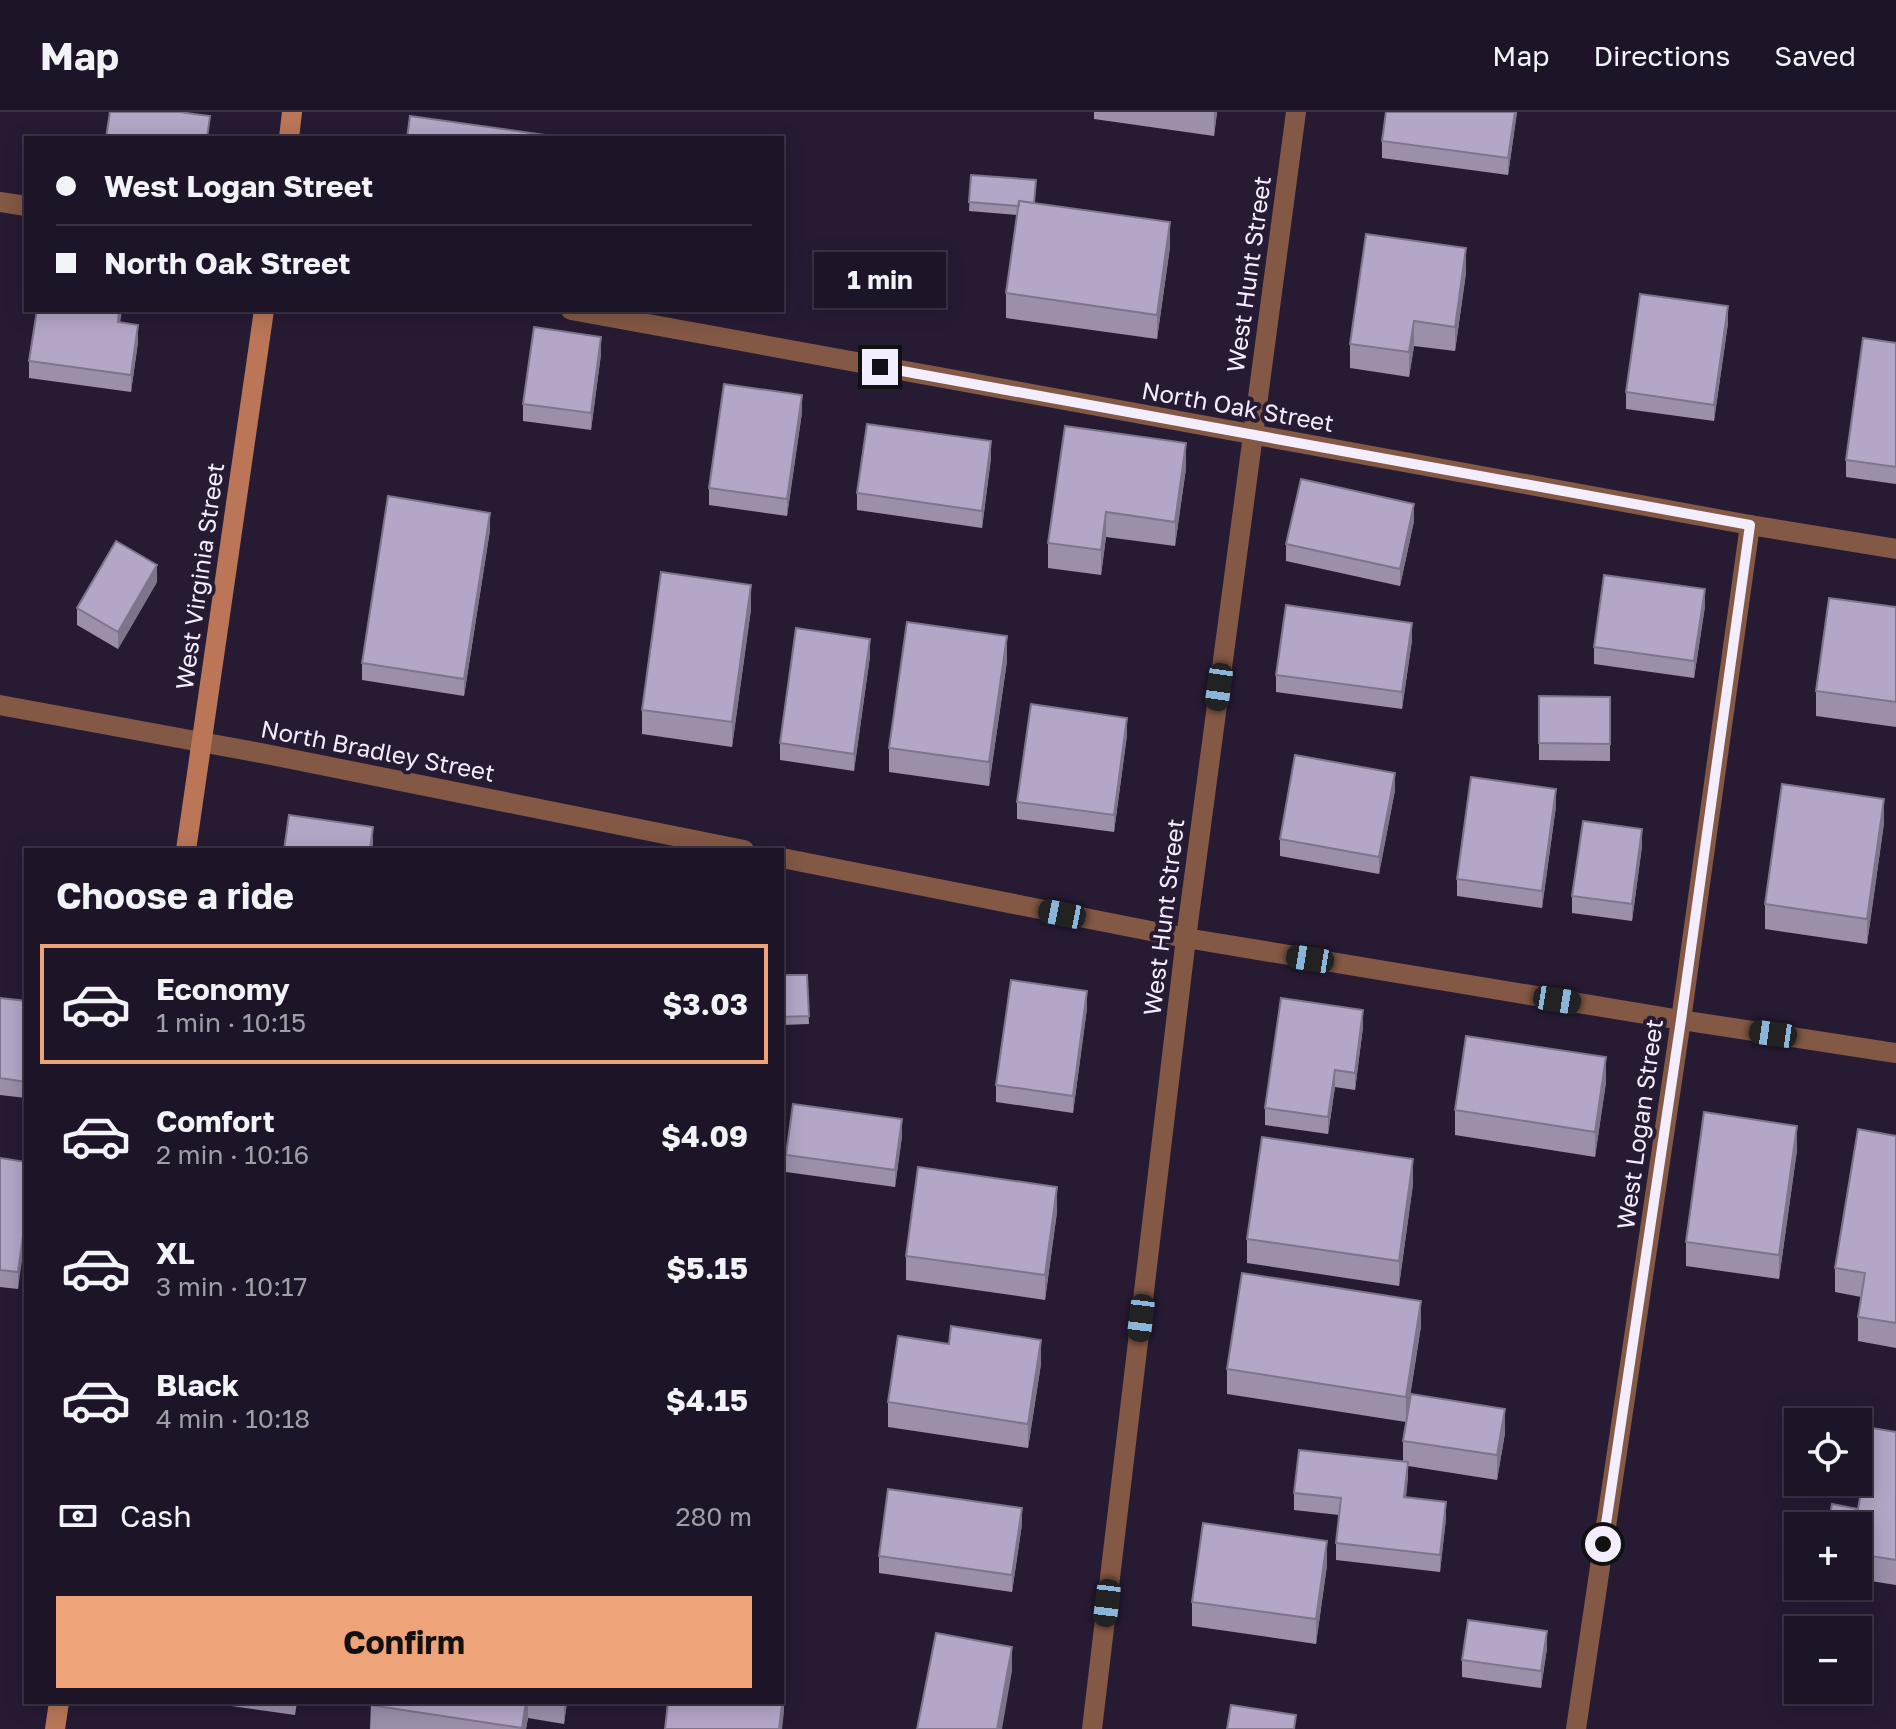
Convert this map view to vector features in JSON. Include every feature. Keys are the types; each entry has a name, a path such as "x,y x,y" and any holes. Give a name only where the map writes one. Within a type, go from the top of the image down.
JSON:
{"main road":[{"path":"289,136 292,112"},
{"name":"West Virginia Street","path":"186,848 264,312"},
{"path":"55,1729 59,1704"}],"street":[{"name":"West Hunt Street","path":"1092,1729 1186,938 1296,112"},
{"path":"0,202 24,206"},
{"name":"North Oak Street","path":"582,312 1896,549"},
{"name":"West Logan Street","path":"1576,1729 1681,1020 1750,525"},
{"name":"North Bradley Street","path":"0,705 734,848"},
{"path":"784,858 1186,938 1896,1053"}],"building":[{"path":"110,112 179,112 210,116 207,136 106,136"},
{"path":"1386,112 1515,112 1508,158 1382,141"},
{"path":"410,116 552,136 407,136"},
{"path":"971,175 1036,180 1034,203 1019,201 1019,206 969,202"},
{"path":"1019,201 1170,222 1157,315 1006,293"},
{"path":"1366,234 1466,248 1455,327 1414,321 1409,352 1350,344"},
{"path":"1640,294 1728,306 1714,405 1626,392"},
{"path":"37,312 119,312 118,322 138,325 131,375 29,361"},
{"path":"534,327 601,337 591,413 523,404"},
{"path":"1863,338 1896,343 1896,467 1846,460"},
{"path":"724,384 802,395 787,499 709,488"},
{"path":"867,424 991,441 982,511 857,493"},
{"path":"1065,426 1186,443 1175,522 1106,512 1101,550 1048,543"},
{"path":"1301,479 1414,504 1400,569 1286,544"},
{"path":"388,496 490,513 464,679 362,663"},
{"path":"116,541 157,565 118,632 77,608"},
{"path":"661,572 751,585 732,722 642,710"},
{"path":"1604,575 1705,589 1694,661 1594,647"},
{"path":"1829,598 1896,607 1896,702 1816,691"},
{"path":"1286,605 1412,623 1402,692 1276,675"},
{"path":"907,622 1007,636 989,762 889,748"},
{"path":"796,628 870,639 854,754 780,743"},
{"path":"1539,696 1610,697 1610,744 1539,743"},
{"path":"1031,704 1127,718 1114,815 1017,802"},
{"path":"1295,755 1395,773 1379,857 1280,839"},
{"path":"1471,777 1556,789 1542,891 1457,879"},
{"path":"1782,784 1884,799 1867,919 1765,904"},
{"path":"289,815 373,827 370,848 284,848"},
{"path":"1583,821 1642,829 1632,904 1572,896"},
{"path":"784,975 807,975 809,1016 784,1017"},
{"path":"1011,980 1087,991 1073,1096 996,1085"},
{"path":"0,998 24,1001 24,1082 0,1078"},
{"path":"1281,998 1363,1010 1355,1073 1335,1070 1328,1117 1265,1108"},
{"path":"1466,1036 1606,1057 1595,1132 1455,1110"},
{"path":"793,1104 902,1119 895,1170 786,1155"},
{"path":"1704,1112 1797,1126 1779,1255 1686,1242"},
{"path":"1858,1129 1896,1136 1896,1323 1858,1317 1865,1273 1835,1268"},
{"path":"1262,1137 1413,1159 1399,1261 1247,1239"},
{"path":"0,1158 24,1162 24,1229 18,1272 0,1270"},
{"path":"918,1167 1057,1187 1045,1275 906,1256"},
{"path":"1242,1273 1421,1301 1406,1397 1227,1369"},
{"path":"951,1326 1041,1340 1028,1424 888,1402 898,1336 949,1344"},
{"path":"1411,1394 1505,1409 1497,1455 1403,1441"},
{"path":"1872,1428 1896,1432 1896,1560 1872,1556 1872,1512 1831,1512 1832,1504 1858,1509 1860,1496 1872,1496"},
{"path":"1299,1450 1408,1462 1404,1497 1446,1502 1440,1555 1336,1543 1341,1498 1294,1493"},
{"path":"888,1489 1022,1508 1012,1575 879,1556"},
{"path":"1203,1523 1327,1541 1316,1619 1192,1602"},
{"path":"1468,1620 1547,1631 1541,1671 1462,1660"},
{"path":"936,1633 1012,1647 997,1729 917,1729"},
{"path":"370,1704 526,1704 522,1728"},
{"path":"668,1704 782,1704 779,1729 665,1729"},
{"path":"1231,1705 1296,1715 1294,1729 1227,1729"}],"route":[{"path":"880,367 1750,525 1603,1544"}]}
